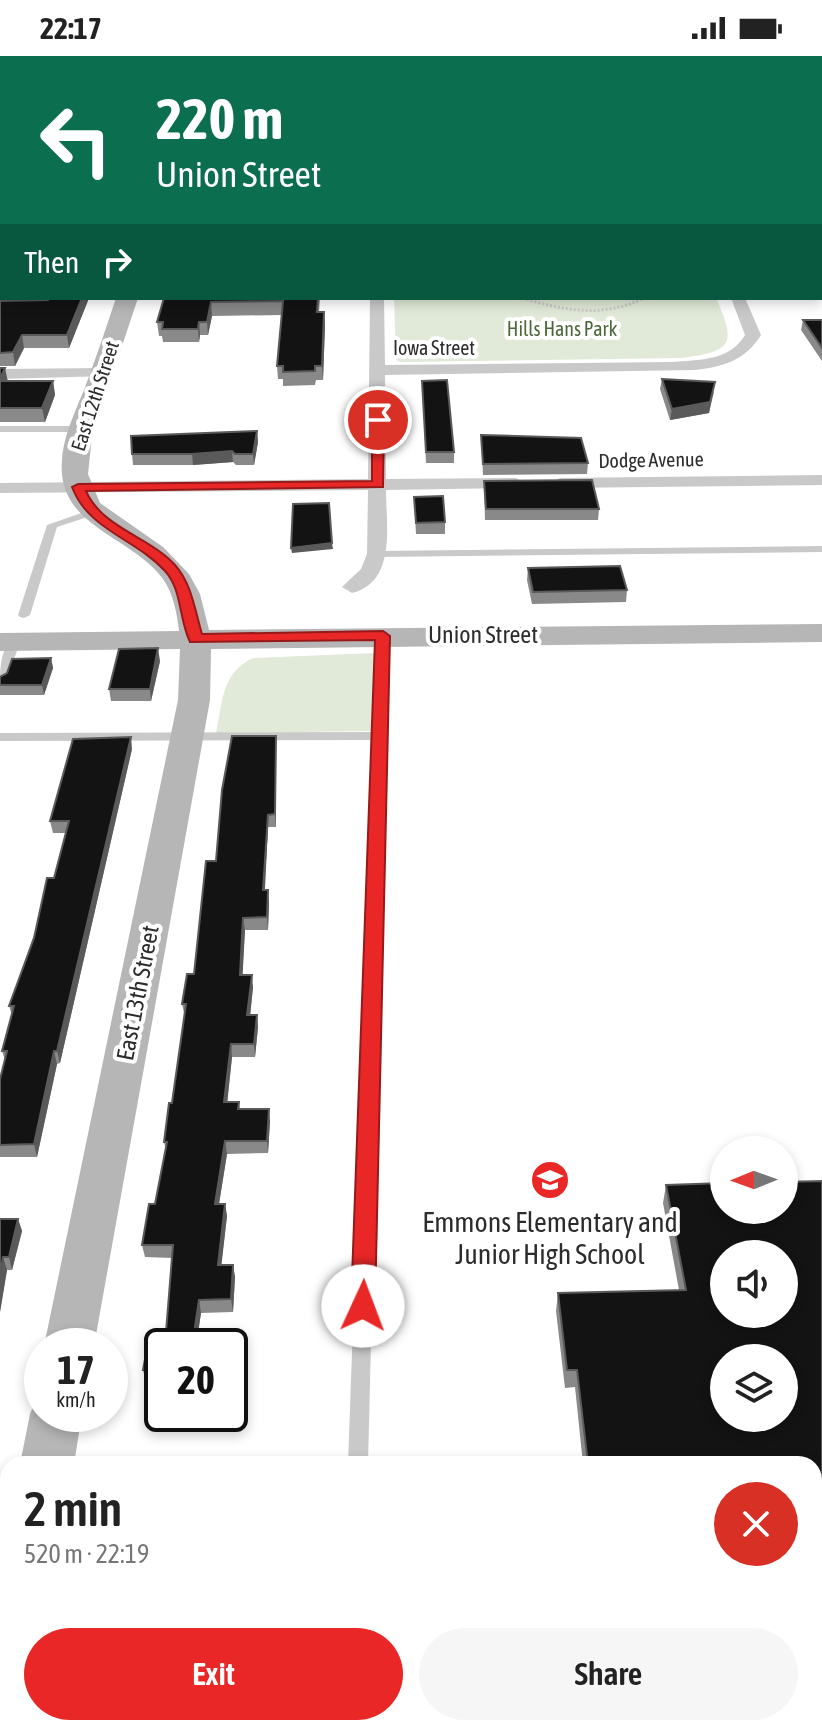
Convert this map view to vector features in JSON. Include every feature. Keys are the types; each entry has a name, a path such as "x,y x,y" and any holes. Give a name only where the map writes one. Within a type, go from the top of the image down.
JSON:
{"street":[{"name":"East 12th Street","path":"126,300 75,459 78,487 93,512 104,522 148,549 171,568 180,582 195,639"},
{"path":"352,587 370,572 377,554 377,300"},
{"name":"Iowa Street","path":"377,370 707,364 743,350 753,335 739,300"},
{"path":"0,374 102,373"},
{"name":"Dodge Avenue","path":"0,488 822,480"},
{"name":"Union Street","path":"13,633 195,639 822,633"},
{"name":"East 13th Street","path":"73,1328 190,736 195,639"},
{"path":"48,1456 53,1432"}],"lane":[{"path":"0,429 83,429"},
{"path":"0,682 13,633 52,525 93,512"},
{"path":"377,554 822,549"},
{"path":"358,1456 383,636"},
{"path":"0,737 382,736"}],"path":[{"path":"532,300 579,310 621,307 639,300"}],"green space":[{"name":"Hills Hans Park","path":"394,300 717,300 728,335 721,348 682,358 396,360"},
{"path":"375,653 373,731 216,733 229,680 253,658"}],"building":[{"path":"81,300 67,335 22,335 13,352 0,353 0,301"},
{"path":"163,300 318,300 317,312 324,312 322,366 315,366 315,371 283,372 283,366 277,366 283,301 211,302 207,322 199,322 198,329 162,329 163,322 157,322"},
{"path":"803,320 822,320 822,348"},
{"path":"662,379 715,382 710,402 672,409"},
{"path":"447,380 454,452 426,452 422,381"},
{"path":"0,381 53,381 42,408 0,408"},
{"path":"257,431 253,454 235,454 232,451 132,454 131,436"},
{"path":"481,435 581,438 588,463 483,464"},
{"path":"592,480 599,509 486,509 484,481"},
{"path":"443,496 445,522 416,523 414,497"},
{"path":"329,503 332,543 291,548 293,504"},
{"path":"620,566 627,590 533,592 528,568"},
{"path":"158,648 150,689 109,689 119,649"},
{"path":"51,658 42,685 0,685 0,677 7,673 12,659"},
{"path":"232,736 276,736 275,814 268,815 263,890 268,890 267,917 243,918 240,975 252,975 247,1015 257,1015 254,1044 231,1044 224,1102 239,1102 238,1109 269,1109 267,1141 225,1141 215,1204 225,1204 218,1265 233,1265 231,1299 199,1300 195,1328 166,1328 173,1245 142,1245 149,1204 155,1204 167,1142 164,1142 169,1103 172,1103 186,1004 182,1004 187,974 194,974 206,861 216,861 222,790"},
{"path":"131,737 34,1144 0,1145 0,1079 7,1051 2,1051 14,1006 9,1006 34,938 47,878 54,878 69,821 50,821 73,739"},
{"path":"822,1181 822,1456 587,1456 577,1370 567,1370 558,1293 686,1290 666,1185 710,1183 710,1224 798,1224 798,1182"},
{"path":"0,1219 18,1219 9,1257 3,1257 0,1277"}],"place":[{"name":"Emmons Elementary and Junior High School","path":"550,1180"}],"route":[{"path":"363,1306 383,636 195,639 188,604 171,568 148,549 104,522 93,512 78,487 378,484 378,420"}]}
